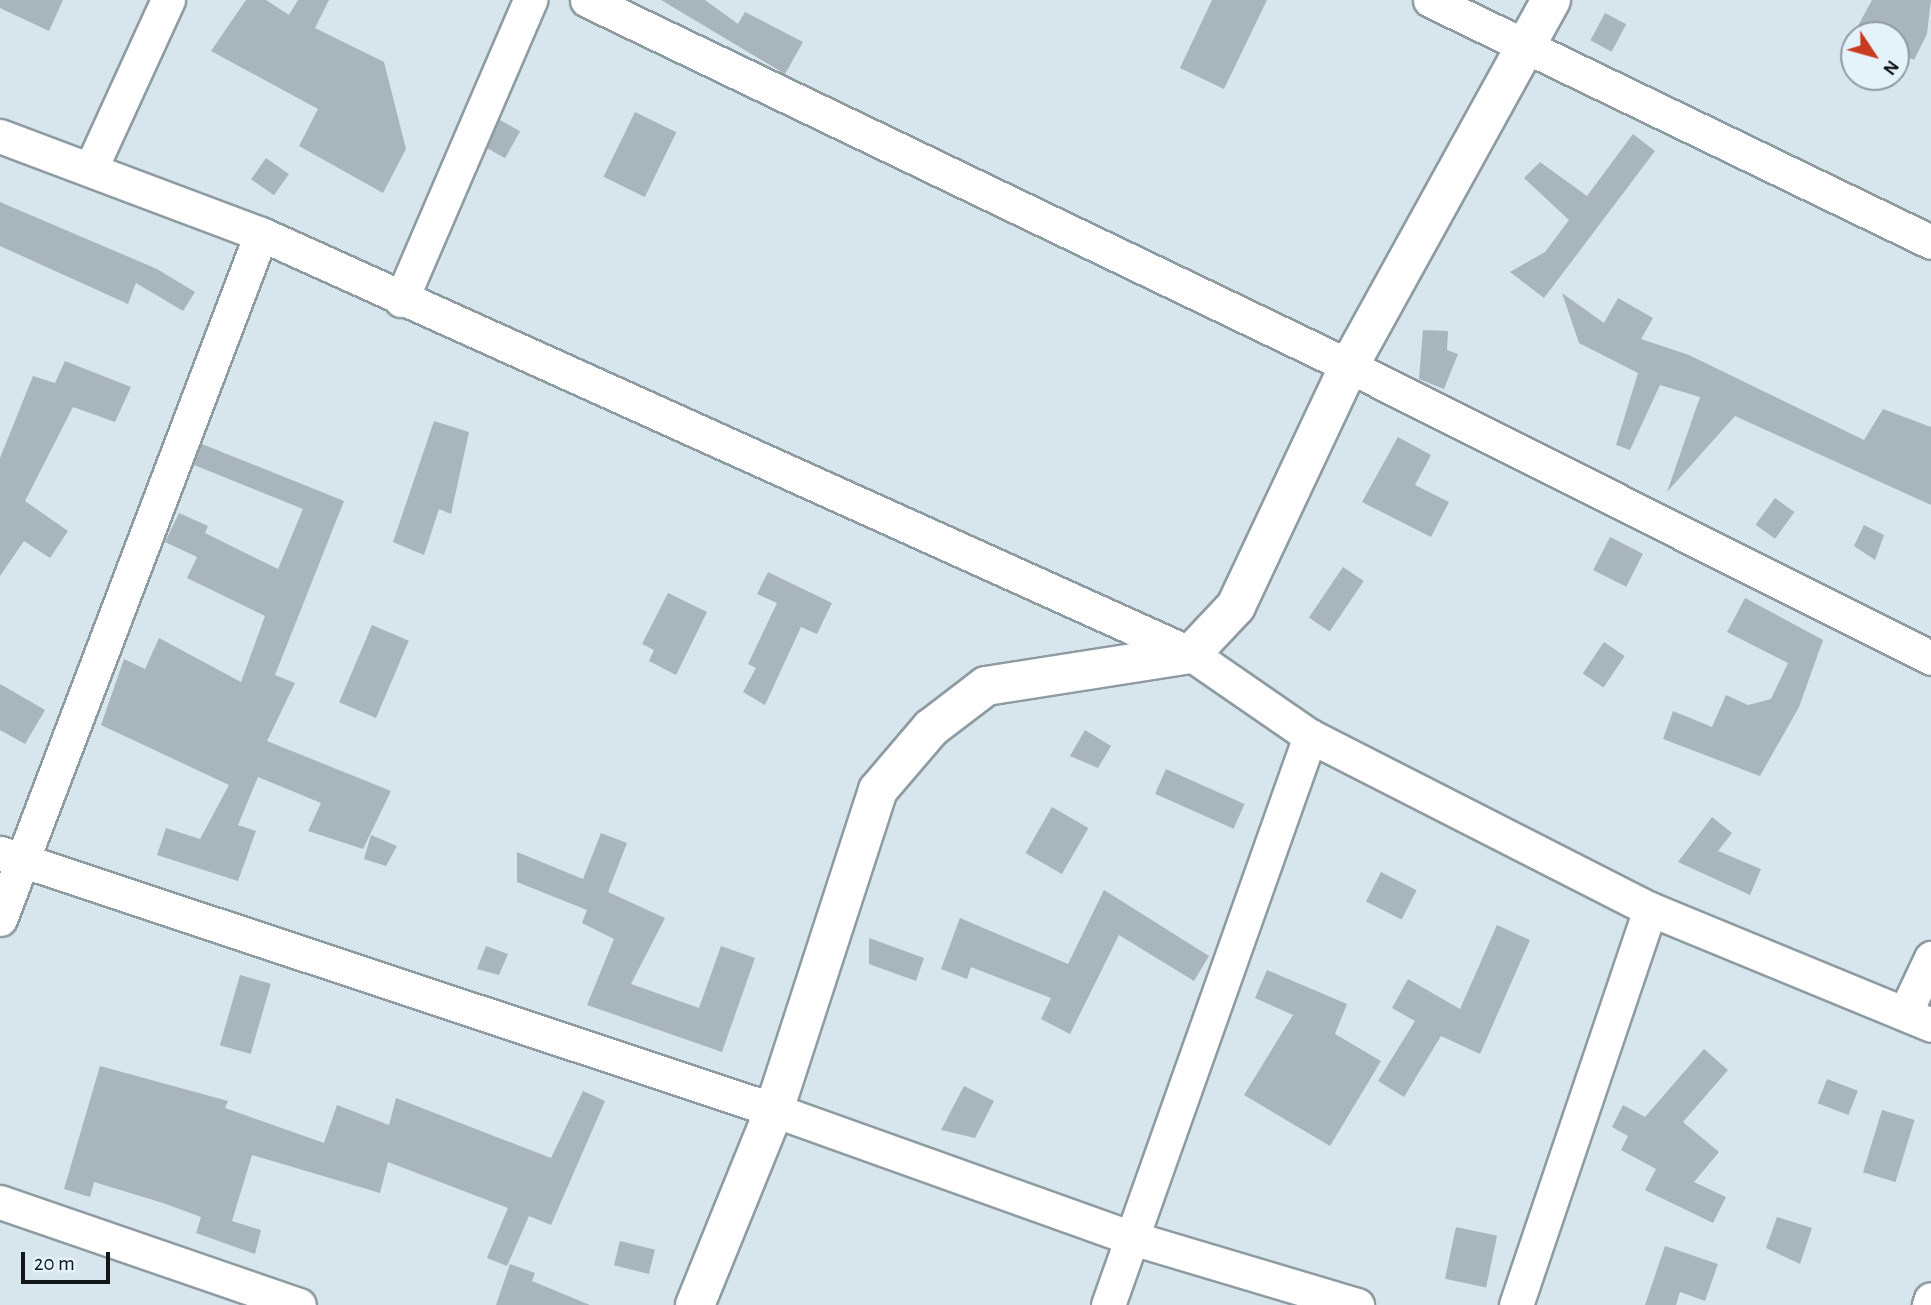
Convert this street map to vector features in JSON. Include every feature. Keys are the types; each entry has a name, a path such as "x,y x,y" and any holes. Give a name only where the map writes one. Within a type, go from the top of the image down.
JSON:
{"street":[{"path":"91,168 169,0"},
{"path":"401,300 530,0"},
{"path":"587,0 1349,366 1931,658"},
{"path":"1430,0 1931,242"},
{"path":"695,1305 774,1110 878,790 931,728 986,686 1191,654 1236,606 1349,366 1551,0"},
{"path":"0,136 261,234 401,300 1191,654 1310,736 1650,909 1918,1019 1931,958"},
{"path":"0,919 11,858 261,234"},
{"path":"1108,1305 1310,736"},
{"path":"11,858 774,1110 1132,1238 1357,1305"},
{"path":"1516,1305 1650,909"},
{"path":"0,1202 299,1305"},
{"path":"1929,1305 1931,1299"}],"building":[{"path":"0,0 63,0 49,31 0,8"},
{"path":"246,0 266,0 289,15 298,0 329,0 315,28 384,62 406,149 383,193 299,146 318,109 211,51"},
{"path":"661,0 705,0 738,24 745,12 803,42 785,74"},
{"path":"1212,0 1267,0 1224,89 1180,68"},
{"path":"1872,0 1931,0 1927,34 1914,60 1910,58 1910,21 1861,21"},
{"path":"1605,13 1626,24 1612,52 1590,40"},
{"path":"635,112 676,132 645,197 603,177"},
{"path":"500,120 520,131 505,158 485,147"},
{"path":"1633,134 1655,151 1544,298 1510,272 1545,252 1569,220 1524,178 1540,162 1587,196"},
{"path":"266,158 289,174 274,195 251,179"},
{"path":"0,202 157,269 195,292 183,311 136,283 128,304 0,246"},
{"path":"1562,293 1604,323 1618,298 1653,318 1641,339 1689,355 1864,440 1883,409 1931,427 1931,505 1735,416 1667,492 1700,397 1660,385 1630,450 1616,445 1638,373 1579,343"},
{"path":"1423,330 1448,331 1447,350 1458,354 1444,389 1419,379"},
{"path":"65,361 131,387 115,422 73,407 25,501 68,531 50,558 24,541 0,576 0,458 33,376 55,383"},
{"path":"434,421 469,432 451,514 439,509 424,555 393,542"},
{"path":"1398,437 1431,455 1415,485 1449,502 1431,537 1362,502"},
{"path":"202,444 344,501 275,675 295,683 267,741 391,791 363,849 308,831 321,803 258,777 238,825 256,831 238,881 157,855 166,828 200,839 229,785 101,725 124,659 145,669 159,638 241,682 265,616 187,578 197,557 165,542 179,513 208,526 205,533 278,569 303,509 194,465"},
{"path":"1775,498 1794,512 1775,539 1756,525"},
{"path":"1864,525 1884,535 1875,560 1854,546"},
{"path":"1610,537 1643,554 1626,587 1593,570"},
{"path":"1343,567 1364,581 1330,632 1309,618"},
{"path":"768,572 832,603 817,634 801,627 765,705 743,692 756,668 748,664 777,603 757,594"},
{"path":"668,593 707,612 676,675 649,661 654,650 642,644"},
{"path":"1745,598 1823,640 1799,707 1760,776 1663,739 1673,711 1712,727 1726,695 1748,705 1771,699 1788,663 1727,632"},
{"path":"372,625 409,641 376,718 339,702"},
{"path":"1604,642 1625,656 1603,687 1583,674"},
{"path":"0,684 45,710 25,744 0,730"},
{"path":"1085,730 1111,746 1098,768 1070,756"},
{"path":"1166,769 1245,804 1234,829 1155,794"},
{"path":"1052,807 1088,828 1062,874 1026,853"},
{"path":"1712,817 1732,833 1718,851 1761,869 1750,895 1678,862"},
{"path":"601,833 627,843 608,892 665,918 631,984 699,1008 721,946 755,958 722,1052 587,1005 614,939 582,923 587,910 517,882 517,852 583,879"},
{"path":"371,835 397,846 386,866 364,859"},
{"path":"1381,872 1417,890 1402,920 1366,901"},
{"path":"1104,890 1209,956 1194,981 1119,935 1070,1034 1041,1019 1051,998 971,967 967,979 941,969 960,918 1068,964"},
{"path":"1497,925 1530,940 1480,1054 1441,1036 1404,1097 1378,1081 1415,1021 1392,1008 1408,979 1460,1009"},
{"path":"869,938 924,958 916,981 869,964"},
{"path":"486,946 508,954 499,975 477,969"},
{"path":"1267,970 1347,1004 1335,1034 1381,1061 1330,1146 1244,1095 1293,1015 1255,998"},
{"path":"240,975 271,984 251,1054 220,1045"},
{"path":"1704,1049 1728,1070 1683,1122 1719,1152 1694,1182 1726,1197 1713,1223 1645,1190 1656,1169 1621,1150 1628,1136 1612,1127 1623,1105 1645,1117"},
{"path":"100,1066 228,1101 225,1108 324,1143 337,1105 389,1125 396,1098 551,1158 583,1091 605,1101 551,1225 529,1216 507,1266 487,1258 508,1208 388,1162 380,1193 252,1155 232,1221 261,1230 255,1254 196,1233 201,1217 163,1203 94,1182 90,1197 64,1189"},
{"path":"1827,1079 1858,1091 1848,1115 1818,1103"},
{"path":"964,1086 994,1101 975,1138 941,1130"},
{"path":"1882,1110 1915,1120 1896,1182 1863,1172"},
{"path":"1777,1217 1812,1228 1800,1264 1766,1248"},
{"path":"1456,1227 1497,1236 1486,1288 1445,1279"},
{"path":"620,1241 655,1250 649,1274 614,1265"},
{"path":"1665,1246 1718,1264 1705,1301 1680,1292 1676,1305 1645,1305"},
{"path":"510,1264 535,1273 532,1281 590,1305 496,1305"}]}
